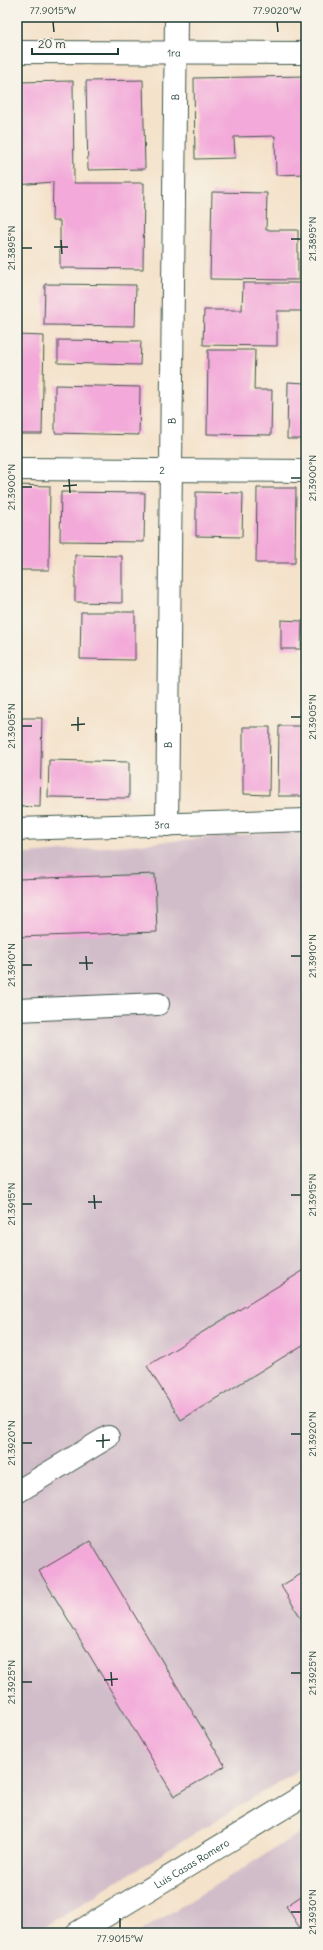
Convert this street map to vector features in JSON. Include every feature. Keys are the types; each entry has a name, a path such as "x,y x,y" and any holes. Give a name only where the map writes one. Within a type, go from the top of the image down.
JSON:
{"street":[{"name":"B","path":"167,825 176,17"},
{"name":"1ra","path":"17,52 306,53"},
{"name":"2","path":"17,469 306,471"},
{"name":"3ra","path":"17,829 306,820"},
{"path":"17,1010 158,1004"},
{"path":"17,1492 108,1437"},
{"name":"Luis Casas Romero","path":"77,1933 306,1794"}],"shaded area":[{"path":"306,829 306,1765 34,1933 17,1933 17,855"},
{"path":"306,1829 306,1933 138,1933"}],"building":[{"path":"306,76 306,174 276,175 275,136 234,137 235,158 195,159 194,78"},
{"path":"143,80 145,169 88,170 86,81"},
{"path":"73,81 74,183 144,183 143,269 60,268 60,221 52,221 53,182 17,185 17,82"},
{"path":"212,192 267,193 266,230 298,230 298,280 210,279"},
{"path":"243,283 306,283 306,311 277,311 277,346 203,345 204,310 242,310"},
{"path":"45,284 136,285 135,326 44,325"},
{"path":"17,335 44,336 42,434 17,434"},
{"path":"58,340 141,341 140,365 58,363"},
{"path":"208,350 255,350 254,390 272,390 271,435 207,434"},
{"path":"288,382 306,383 306,439 287,439"},
{"path":"55,385 140,387 139,435 55,433"},
{"path":"17,485 50,486 49,570 17,570"},
{"path":"257,488 296,488 295,563 256,563"},
{"path":"61,492 145,493 144,542 60,541"},
{"path":"196,492 243,493 242,537 196,536"},
{"path":"75,555 122,556 122,603 75,602"},
{"path":"81,612 135,612 135,660 80,659"},
{"path":"281,620 302,621 301,649 281,649"},
{"path":"17,718 42,718 40,807 17,806"},
{"path":"279,726 306,726 306,796 278,796"},
{"path":"243,727 270,727 269,795 243,794"},
{"path":"49,760 129,762 129,798 48,797"},
{"path":"155,874 157,932 17,937 17,879"},
{"path":"306,1269 306,1343 181,1420 147,1366"},
{"path":"90,1541 225,1766 174,1796 39,1571"},
{"path":"306,1571 306,1626 281,1586"},
{"path":"306,1893 306,1933 303,1933 286,1906"}]}
